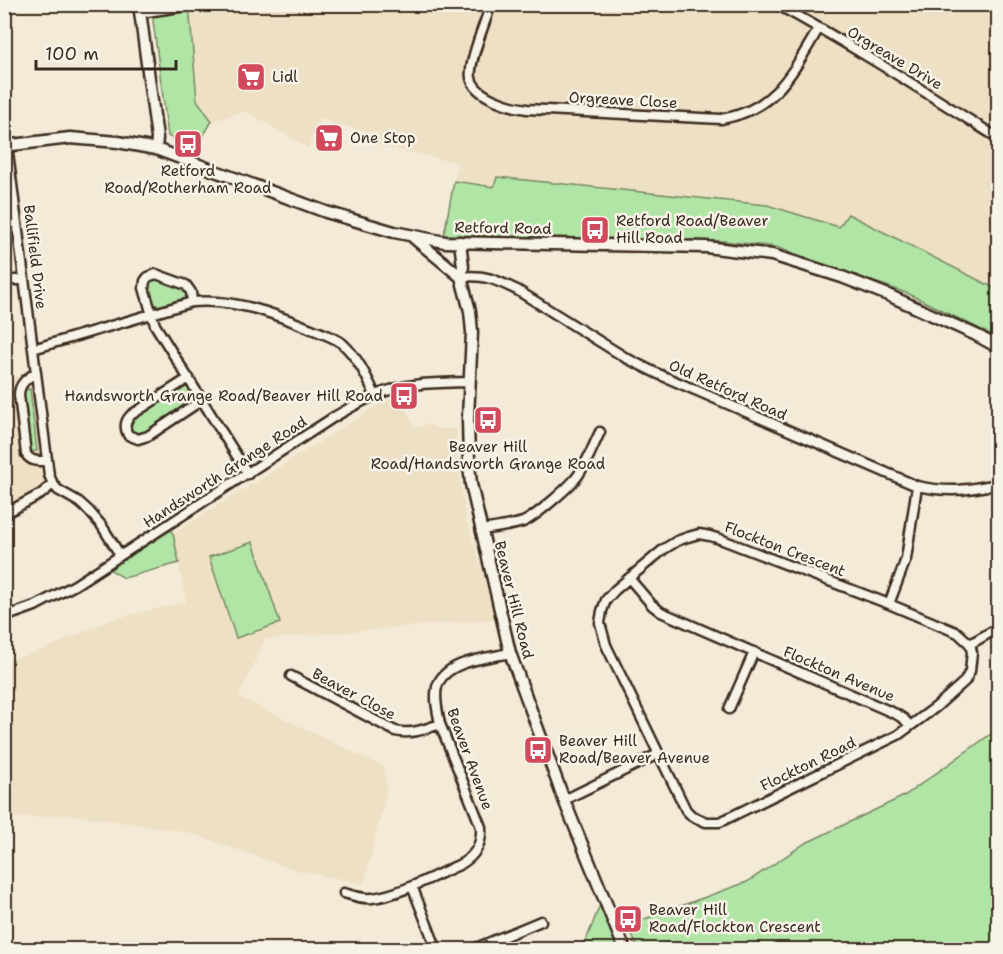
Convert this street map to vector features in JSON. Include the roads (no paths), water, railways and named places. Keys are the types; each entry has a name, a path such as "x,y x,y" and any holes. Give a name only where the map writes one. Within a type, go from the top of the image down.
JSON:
{"main road":[{"path":"140,9 157,138 156,149"},
{"name":"Retford Road","path":"6,146 70,138 118,142 156,149 326,212 412,236 445,242 706,248 772,255 842,277 888,295 999,347"},
{"path":"412,236 457,273"},
{"name":"Beaver Hill Road","path":"445,242 449,261 457,273 470,311 472,332 468,418 471,484 510,653 564,800 625,950"},
{"name":"Beaver Hill Road","path":"457,273 463,266 460,242"}],"street":[{"path":"140,9 200,4"},
{"name":"Orgreave Close","path":"491,4 471,68 473,83 495,100 527,109 721,119 735,117 759,106 783,85 819,28"},
{"name":"Orgreave Drive","path":"776,4 910,82 999,138"},
{"name":"Ballifield Drive","path":"6,146 47,461 53,484"},
{"name":"Old Retford Road","path":"457,273 476,275 502,283 626,358 656,373 917,486 938,491 961,491 999,484"},
{"path":"192,302 191,292 186,285 156,274 145,281 144,288 155,325 248,474"},
{"path":"4,280 24,280"},
{"path":"33,349 192,302 246,306 301,324 344,345 358,361 375,395"},
{"path":"36,373 28,377 19,389 26,454 29,459 35,461 47,461"},
{"path":"189,378 131,415 125,426 128,435 138,439 148,436 202,400"},
{"name":"Handsworth Grange Road","path":"4,617 35,606 75,585 334,417 375,395 413,385 470,382"},
{"path":"482,530 522,522 542,510 576,478 600,432"},
{"path":"4,514 53,484 58,490 79,502 89,511 102,526 120,555"},
{"path":"917,486 906,559 889,604 958,633 970,644 999,628"},
{"name":"Flockton Crescent","path":"658,754 606,645 600,623 606,600 664,549 688,537 699,534 710,536 889,604"},
{"name":"Flockton Avenue","path":"629,578 661,612 896,714 910,726"},
{"name":"Flockton Road","path":"658,754 686,810 698,820 720,822 897,735 910,726 965,681 972,661 970,644"},
{"path":"729,709 754,652"},
{"name":"Beaver Avenue","path":"344,893 372,898 388,895 461,864 476,852 482,836 481,827 440,724 437,711 437,688 440,679 457,666 510,653"},
{"name":"Beaver Close","path":"291,676 395,731 412,732 440,724"},
{"path":"564,800 658,754"},
{"path":"412,885 437,950"},
{"path":"471,950 541,921"}],"place":[{"name":"Lidl","path":"251,77"},
{"name":"One Stop","path":"329,138"},
{"name":"Retford Road/Rotherham Road","path":"188,144"},
{"name":"Retford Road/Beaver Hill Road","path":"595,230"},
{"name":"Handsworth Grange Road/Beaver Hill Road","path":"404,396"},
{"name":"Beaver Hill Road/Handsworth Grange Road","path":"488,420"},
{"name":"Beaver Hill Road/Beaver Avenue","path":"538,750"},
{"name":"Beaver Hill Road/Flockton Crescent","path":"628,919"}]}
